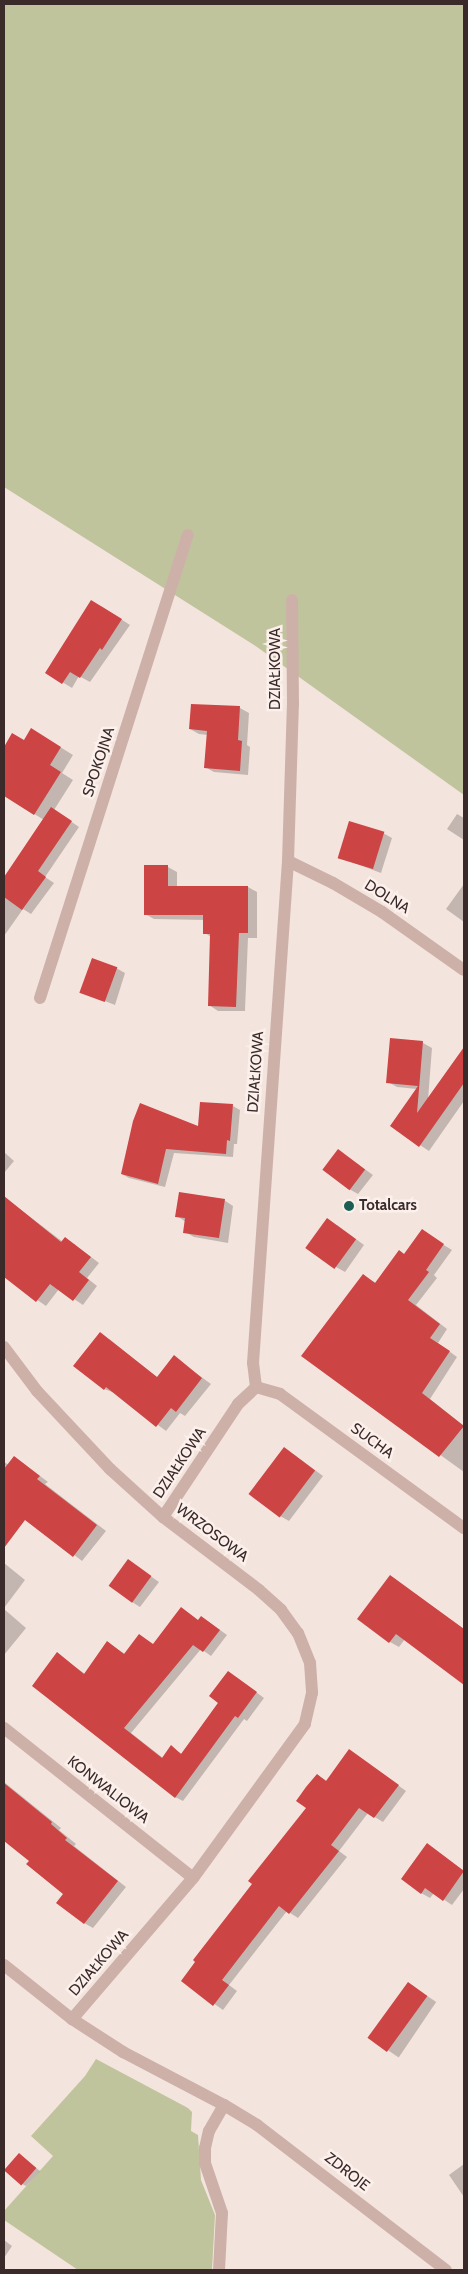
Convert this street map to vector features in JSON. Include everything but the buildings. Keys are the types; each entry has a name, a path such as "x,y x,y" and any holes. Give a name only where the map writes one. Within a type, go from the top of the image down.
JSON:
{"street":[{"name":"SPOKOJNA","path":"40,998 188,535"},
{"name":"DZIAŁKOWA","path":"163,1517 238,1404 256,1387 253,1363 288,861 293,705 292,600"},
{"name":"DOLNA","path":"288,861 333,883 382,912 464,970"},
{"name":"WRZOSOWA","path":"4,1347 36,1391 110,1469 163,1517 259,1590 281,1610 298,1633 310,1663 312,1693"},
{"name":"SUCHA","path":"256,1387 280,1394 464,1528"},
{"name":"DZIAŁKOWA","path":"224,2104 123,2052 72,2019 193,1878 305,1724 312,1693"},
{"name":"KONWALIOWA","path":"4,1728 193,1878"},
{"path":"4,1966 72,2019"},
{"path":"219,2270 222,2214 207,2169 205,2148 209,2131 224,2104"},
{"name":"ZDROJE","path":"224,2104 295,2152 446,2270"}],"green space":[{"path":"4,4 464,4 464,795 257,647 4,487"},
{"path":"96,2059 188,2108 192,2112 191,2131 198,2135 201,2180 215,2215 212,2270 78,2270 4,2220 4,2211 53,2156 31,2136 85,2076"}],"place":[{"name":"Totalcars","path":"349,1206"}]}
